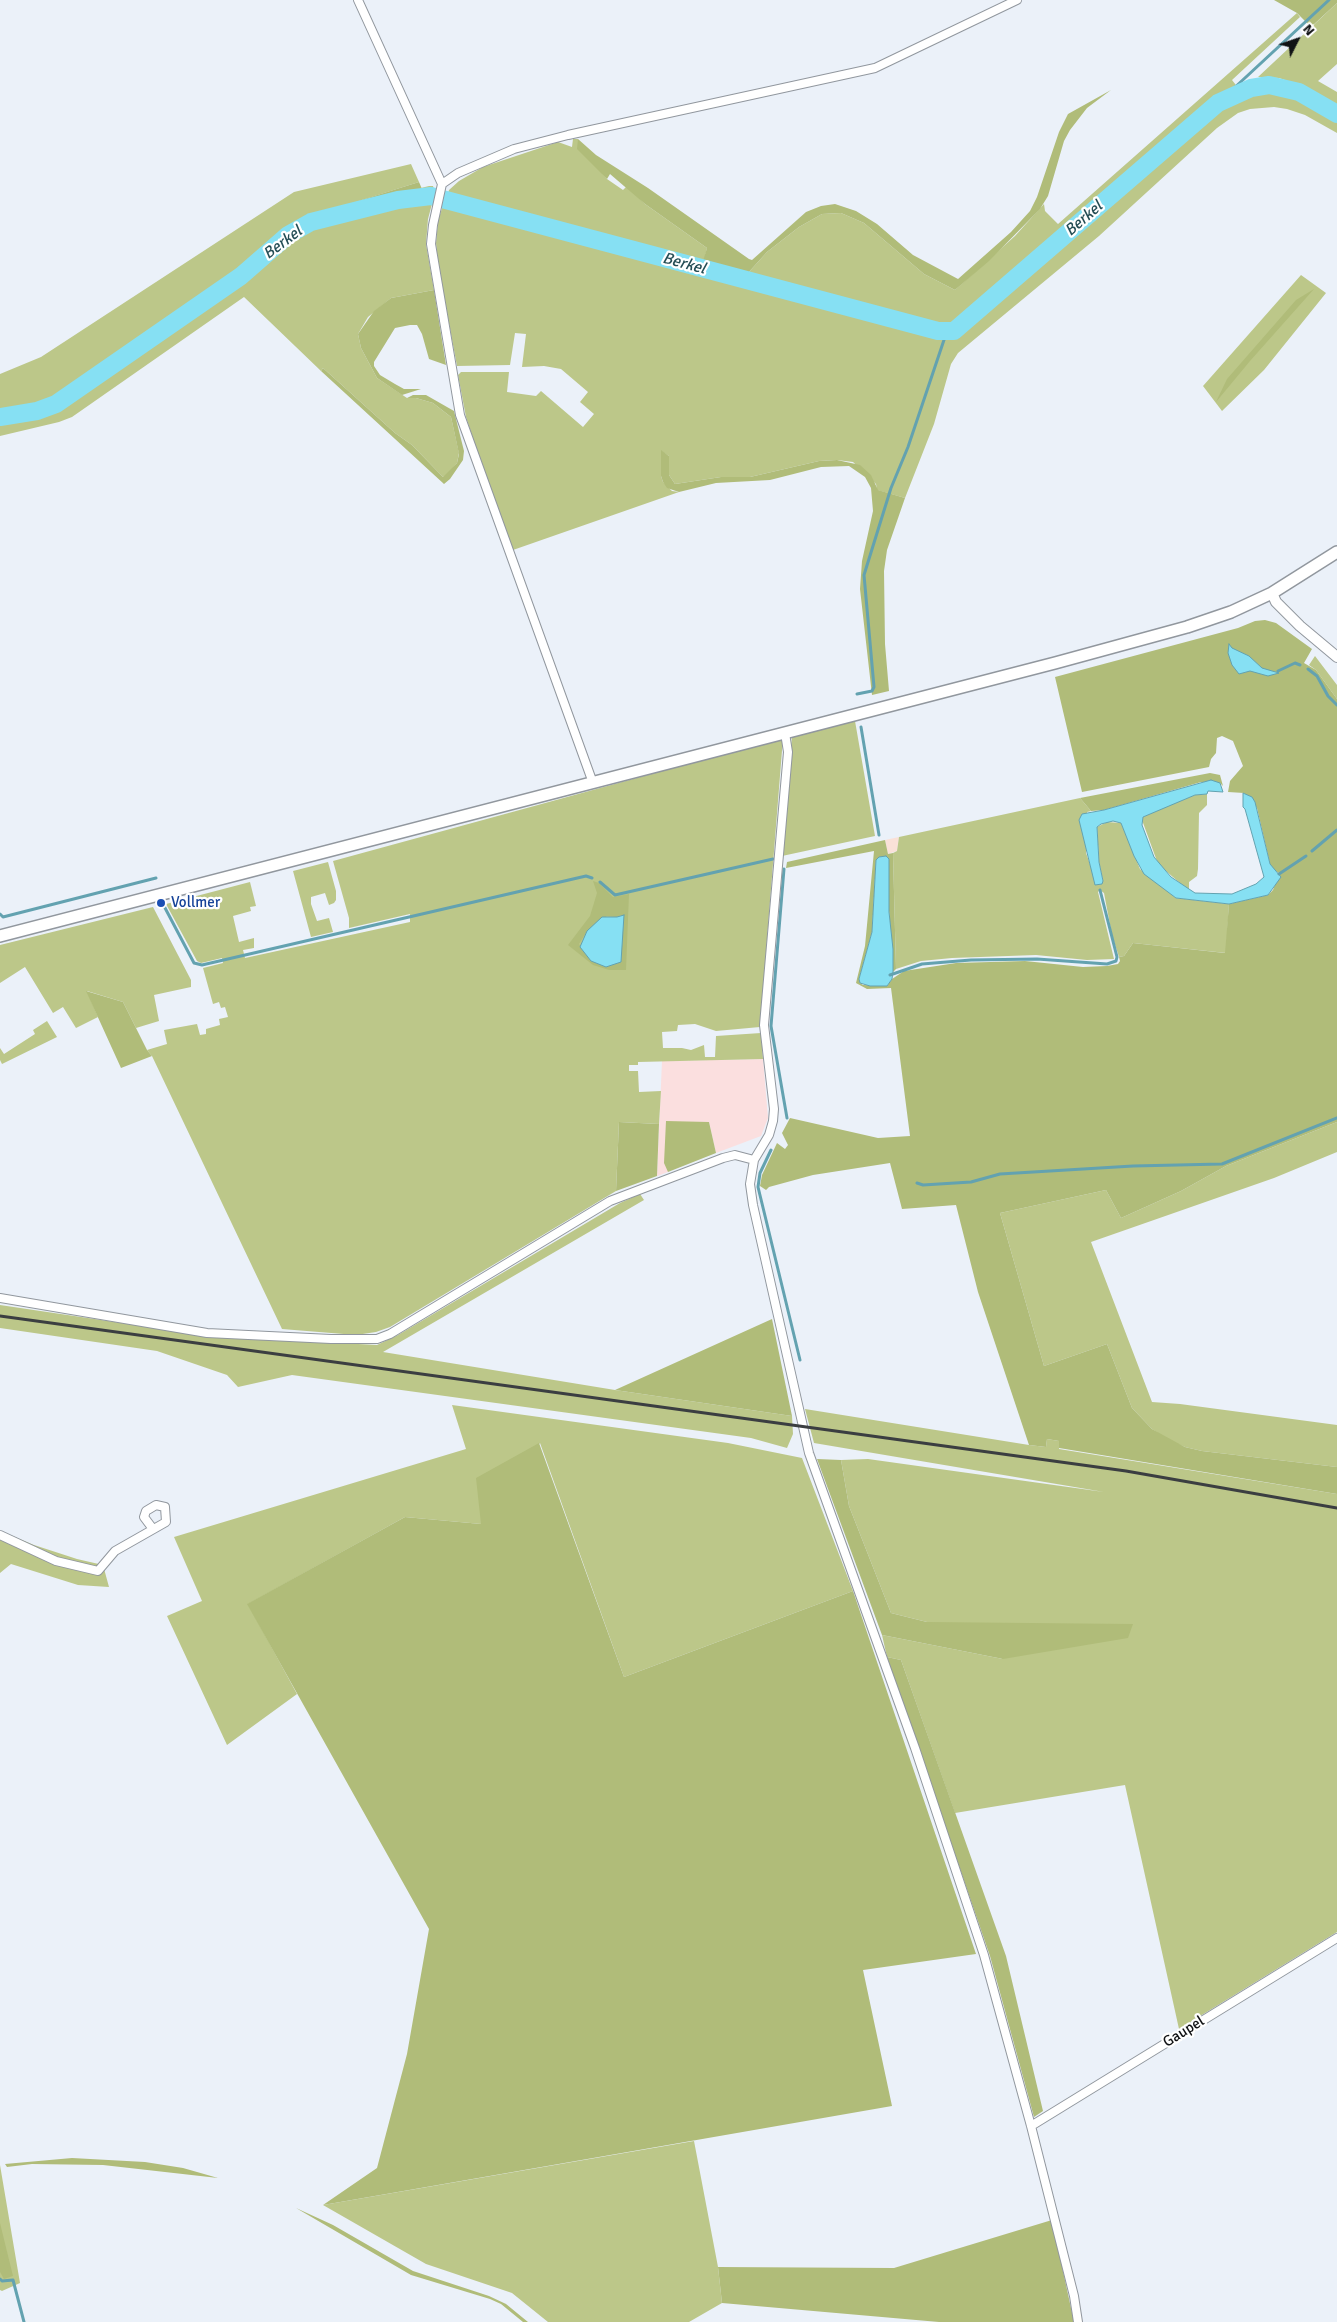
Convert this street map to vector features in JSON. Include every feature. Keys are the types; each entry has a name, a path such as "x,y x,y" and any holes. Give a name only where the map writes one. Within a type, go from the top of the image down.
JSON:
{"main road":[{"path":"0,936 1186,627 1225,614 1272,594 1337,552"}],"street":[{"path":"358,0 442,186"},
{"path":"593,783 460,416 431,244 442,186 458,173 514,148 568,134 875,68 1017,0"},
{"path":"1272,594 1276,602 1300,626 1337,657"},
{"path":"784,733 788,752 764,1025 774,1114 769,1135 754,1160 750,1184 753,1205 809,1453 915,1748 977,1936 1030,2126 1074,2296 1078,2322"},
{"path":"0,1298 207,1333 331,1339 377,1339 390,1334 610,1200 723,1158 735,1155 754,1160"},
{"path":"0,1535 56,1561 98,1571 115,1551 153,1529"},
{"name":"Gaupel","path":"1030,2126 1337,1938"}],"shaded area":[{"path":"899,837 897,851 888,854 885,840"},
{"path":"763,1059 768,1118 761,1136 716,1153 709,1122 668,1172 657,1176 662,1061"}],"green space":[{"path":"1274,0 1337,0 1337,3 1311,27 1297,13"},
{"path":"1337,3 1337,64 1318,81 1337,92 1337,105 1305,87 1279,78 1258,77"},
{"path":"1297,13 1300,17 1232,80 1239,89 1217,101 954,330 937,328 447,196 449,190 459,181 483,167 558,142 572,147 573,139 578,139 578,145 607,179 623,190 627,186 645,204 707,248 704,261 748,273 767,252 799,227 822,214 841,213 864,223 924,274 955,290 1015,236 1044,204 1045,211 1058,224"},
{"path":"1262,87 1294,93 1337,116 1337,133 1305,115 1274,107 1250,109 1238,113 1217,128 1099,236 958,353 951,364 934,424 905,498 877,490 876,484 853,462 837,460 819,461 750,477 721,477 675,484 669,475 669,456 661,451 661,476 663,482 672,491 679,492 513,550 466,417 458,375 461,372 509,372 507,392 536,396 541,391 583,427 594,414 580,402 588,392 561,369 544,366 522,367 526,334 515,333 510,365 457,366 438,265 436,243 438,221 444,202 724,278 938,333 950,333 955,332 987,306 1219,105 1241,94"},
{"path":"1111,90 1087,108 1070,130 1064,141 1048,196 1040,209 989,261 955,290 924,274 864,223 841,213 822,214 799,227 767,252 748,273 703,261 707,248 645,204 610,174 607,179 577,149 578,139 596,155 648,188 749,259 752,260 806,212 821,206 835,204 856,211 877,224 913,255 958,279 1011,232 1030,211 1037,197 1059,132 1068,114"},
{"path":"411,164 419,182 311,216 297,224 341,208 429,186 433,186 435,193 398,198 342,211 308,222 287,233 231,280 74,390 54,402 36,408 0,415 0,374 41,357 294,192"},
{"path":"419,182 422,189 341,208 306,220 285,230 310,216"},
{"path":"427,199 433,200 428,219 426,244 434,290 391,298 368,317 358,334 361,348 377,378 407,398 416,398 433,403 451,417 459,453 457,463 446,476 443,477 412,445 395,433 323,368 321,371 244,297 72,417 59,422 0,436 0,420 38,414 56,408 235,284 292,235 313,224 401,203"},
{"path":"1301,275 1326,293 1264,370 1222,411 1203,386"},
{"path":"1314,289 1216,402 1227,379 1296,300"},
{"path":"434,290 446,365 429,359 422,334 417,325 395,328 374,362 374,366 380,375 395,384 404,389 421,389 402,395 377,378 361,348 358,334 374,311 391,298"},
{"path":"323,368 395,433 412,445 443,477 457,463 459,454 451,417 433,403 416,398 407,398 413,395 426,395 454,411 464,451 463,460 450,479 444,484 321,371"},
{"path":"661,450 669,456 669,475 675,484 721,477 750,477 819,461 837,460 860,465 871,475 878,490 905,498 887,550 884,571 885,644 889,691 872,695 860,589 862,561 873,511 871,488 865,477 849,466 821,467 770,480 716,483 679,492 667,488 663,482 661,476"},
{"path":"1265,620 1276,623 1312,649 1304,663 1316,670 1337,699 1337,1122 1226,1166 1181,1191 1121,1218 1106,1190 1000,1213 1044,1366 1107,1344 1132,1408 1152,1429 1185,1447 1202,1451 1337,1467 1337,1494 1059,1448 1059,1441 1047,1439 1046,1447 1029,1445 978,1292 956,1205 902,1209 890,1163 813,1175 769,1187 766,1190 760,1186 762,1175 777,1143 785,1149 788,1145 782,1133 790,1118 878,1138 910,1136 891,988 867,989 856,983 865,946 874,851 786,868 787,862 885,840 888,854 893,853 896,969 893,972 888,895 876,860 872,932 859,979 863,985 887,986 892,979 904,971 956,963 1025,961 1083,967 1107,966 1118,964 1120,961 1119,957 1124,956 1133,943 1225,953 1229,904 1268,895 1273,890 1279,873 1272,869 1270,864 1257,808 1244,793 1228,792 1230,781 1243,766 1233,741 1222,736 1217,738 1216,753 1211,759 1209,767 1082,792 1055,677 1238,628 1255,621"},
{"path":"1315,656 1337,685 1337,699 1316,670 1309,665"},
{"path":"855,721 875,836 782,856 792,736"},
{"path":"783,738 760,1027 716,1031 695,1024 678,1025 677,1031 662,1032 663,1048 691,1050 704,1045 705,1057 715,1057 716,1036 761,1033 763,1059 638,1062 638,1065 629,1065 629,1071 638,1071 639,1092 661,1091 659,1124 619,1122 616,1191 390,1327 376,1332 356,1335 282,1329 152,1056 147,1050 167,1044 164,1030 197,1024 200,1035 206,1034 206,1029 220,1025 219,1019 228,1017 225,1007 221,1008 219,1002 213,1004 203,968 223,963 222,958 201,963 197,961 166,904 250,882 256,906 250,907 251,911 233,916 239,942 254,938 254,948 243,950 245,958 410,922 410,914 349,928 349,918 333,861"},
{"path":"1210,773 1220,775 1223,786 1220,783 1201,782 1104,810 1091,811 1080,798"},
{"path":"1207,794 1207,805 1199,813 1197,876 1189,882 1189,891 1158,864 1142,820 1143,817 1164,807 1195,795"},
{"path":"1080,798 1091,811 1087,812 1086,853 1091,867 1103,881 1099,862 1097,827 1107,822 1121,823 1140,869 1176,898 1229,904 1226,953 1133,943 1124,956 1119,957 1112,935 1104,893 1100,890 1098,892 1114,959 1087,960 1036,955 952,958 921,961 896,969 893,853 897,851 899,837"},
{"path":"328,862 336,891 336,900 329,905 325,893 311,897 311,904 317,921 329,918 333,932 311,937 293,871"},
{"path":"593,881 599,883 613,897 629,894 626,970 609,970 593,965 568,945 590,916 597,893","holes":["621,915 606,967 591,961 579,944 587,931 607,916 617,917"]},
{"path":"153,907 191,980 191,987 154,995 159,1021 136,1028 123,1002 87,991 98,1017 76,1028 63,1007 53,1013 25,967 0,983 0,945"},
{"path":"86,991 123,1002 147,1050 152,1056 121,1068"},
{"path":"47,1021 57,1037 2,1064 0,1048 4,1054 35,1034 33,1030"},
{"path":"666,1121 709,1122 716,1153 668,1172 664,1163"},
{"path":"619,1122 659,1124 657,1176 616,1191"},
{"path":"1337,1122 1337,1152 1274,1178 1091,1242 1152,1402 1337,1425 1337,1467 1202,1451 1185,1447 1167,1439 1152,1429 1132,1408 1107,1344 1044,1366 1000,1213 1106,1190 1121,1218 1181,1191 1226,1166"},
{"path":"640,1194 644,1200 383,1352 615,1390 792,1416 793,1434 787,1448 751,1438 292,1375 238,1387 227,1375 157,1351 0,1328 0,1305 209,1336 377,1345 398,1335 620,1203"},
{"path":"772,1319 792,1416 615,1390"},
{"path":"452,1405 728,1443 802,1458 853,1591 624,1677 540,1443 481,1524 405,1517 248,1604 297,1694 227,1745 167,1616 202,1601 174,1537 466,1449"},
{"path":"805,1409 1029,1445 1046,1447 1047,1439 1059,1441 1059,1449 1337,1494 1337,1932 1179,2029 1125,1785 955,1813 901,1660 887,1657 882,1635 1003,1659 927,1622 891,1613 849,1506 841,1460 868,1459 1104,1492 814,1443"},
{"path":"539,1443 624,1677 853,1591 976,1954 863,1970 892,2106 323,2205 377,2168 407,2054 429,1929 247,1604 405,1517 481,1524 476,1478"},
{"path":"817,1459 841,1460 849,1506 891,1613 927,1622 1133,1624 1128,1638 1003,1659 882,1635"},
{"path":"3,1532 34,1545 103,1565 109,1587 78,1585 11,1564 0,1573 0,1535"},
{"path":"887,1657 901,1660 1006,1956 1043,2111 1034,2117 990,1956"},
{"path":"694,2141 718,2267 722,2303 689,2322 548,2322 512,2293 426,2264 323,2205"},
{"path":"72,2158 145,2162 183,2168 218,2178 103,2165 32,2164 7,2167 5,2164"},
{"path":"0,2165 20,2283 2,2291 0,2290"},
{"path":"296,2208 333,2225 413,2271 489,2296 506,2304 528,2322 523,2322 501,2304 490,2299 411,2275"},
{"path":"1052,2220 1074,2322 939,2322 722,2303 718,2267 894,2268"},
{"path":"0,2223 13,2276 4,2279 0,2272"}],"water":[{"path":"1229,644 1232,648 1249,656 1262,668 1279,673 1268,676 1250,671 1239,674 1232,665 1228,653"},
{"path":"1211,780 1220,783 1223,792 1208,791 1207,794 1195,795 1143,817 1142,825 1154,857 1171,877 1195,893 1232,894 1256,884 1264,877 1243,807 1243,793 1252,797 1255,802 1270,864 1281,877 1268,895 1229,904 1176,898 1144,874 1134,856 1121,823 1113,821 1097,827 1099,862 1103,881 1102,884 1095,885 1079,820 1082,814 1104,810"},
{"path":"886,856 889,859 889,912 893,949 893,972 892,979 887,986 870,986 860,983 859,979 872,932 876,860 879,857"},
{"path":"624,915 621,962 606,967 591,961 580,947 587,931 602,917"}],"waterway":[{"path":"1218,103 1329,0"},
{"name":"Berkel","path":"0,417 37,411 56,404 241,276 288,235 311,222 398,200 431,196 938,331 954,331 1218,103 1251,88 1269,85 1299,92 1337,114"},
{"path":"857,694 872,691 874,687 864,575 891,488 908,447 947,331"},
{"path":"1278,671 1295,663 1300,665"},
{"path":"1308,669 1317,676 1328,696 1337,705"},
{"path":"861,727 879,835"},
{"path":"1312,851 1337,830"},
{"path":"1279,874 1306,856"},
{"path":"600,882 615,895 773,859"},
{"path":"784,869 771,1026 787,1118"},
{"path":"164,906 194,963 202,965 586,876 592,878"},
{"path":"0,914 3,917 156,878"},
{"path":"890,975 922,964 971,960 1037,959 1107,964 1116,961 1117,957 1100,890"},
{"path":"917,1183 923,1185 971,1182 1000,1174 1133,1166 1222,1164 1337,1118"},
{"path":"771,1150 760,1173 758,1187 800,1360"},
{"path":"0,2279 2,2281 13,2280 24,2322"}],"railway":[{"path":"0,1316 1126,1471 1337,1508"}],"place":[{"name":"Vollmer","path":"161,903"}]}
